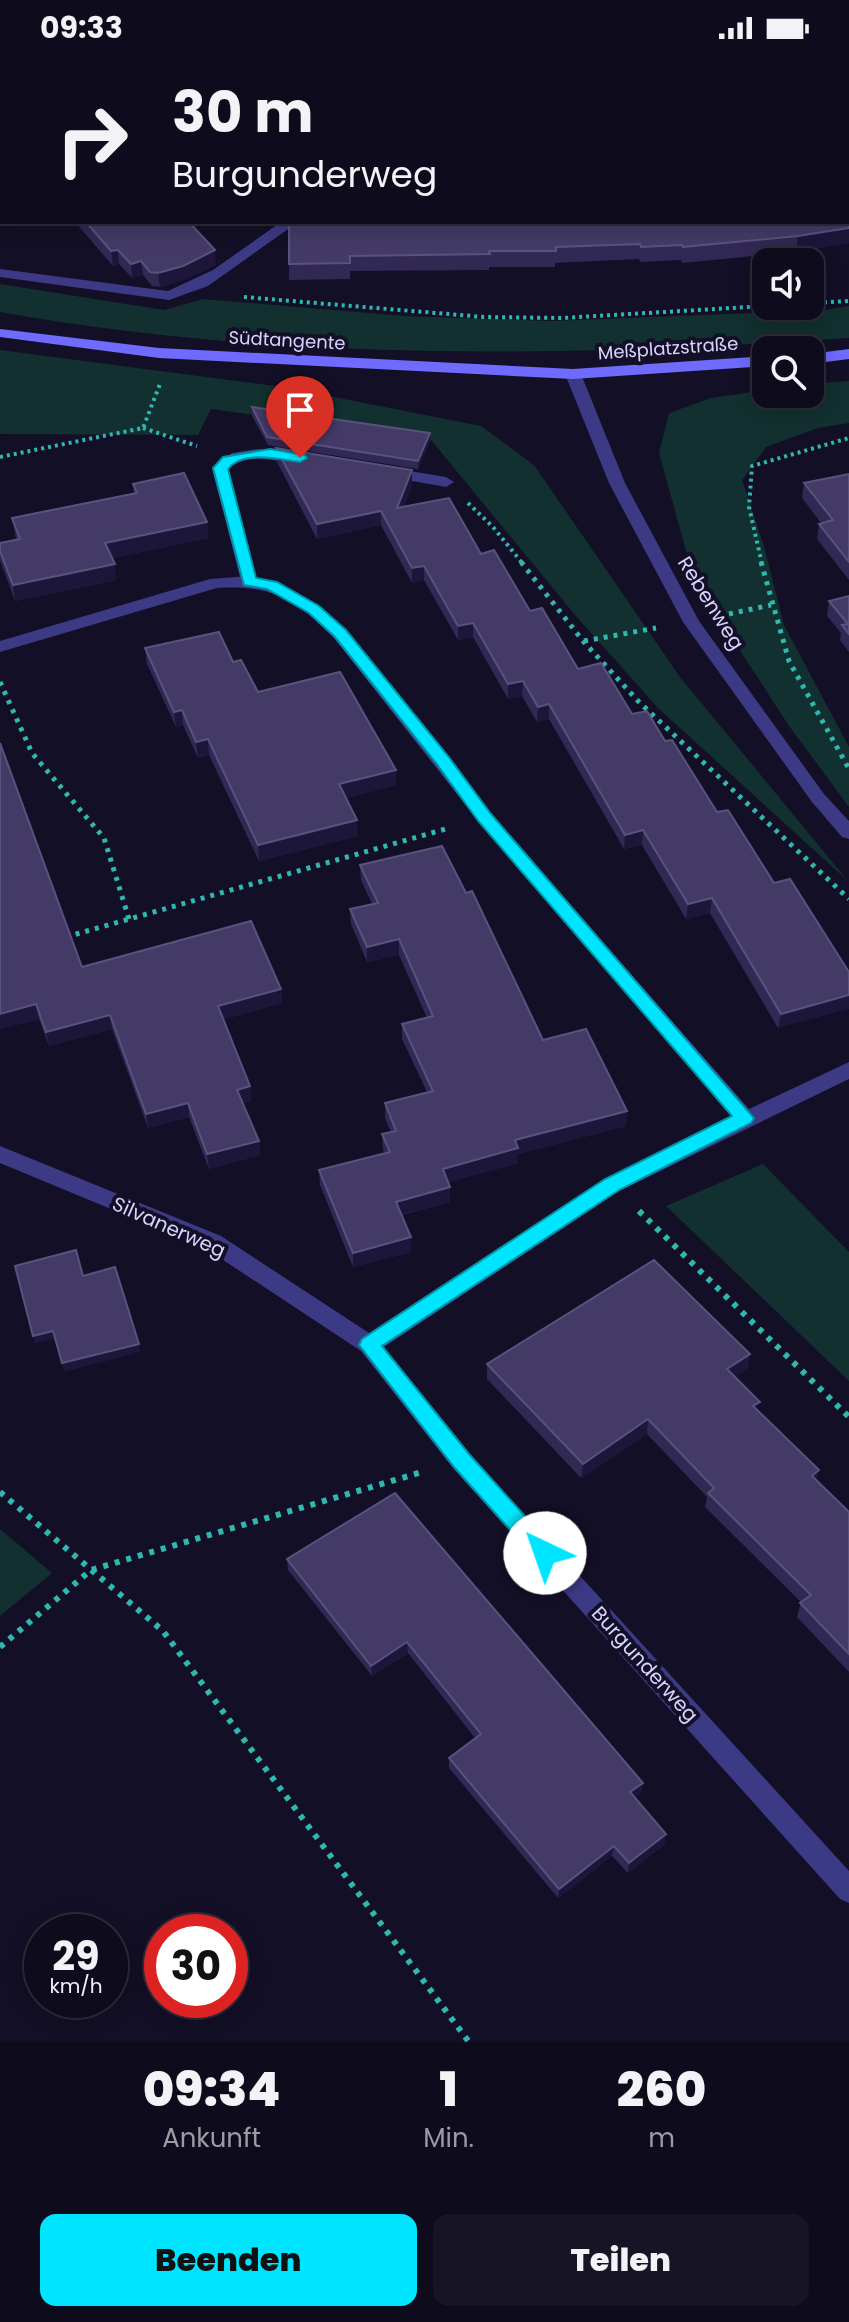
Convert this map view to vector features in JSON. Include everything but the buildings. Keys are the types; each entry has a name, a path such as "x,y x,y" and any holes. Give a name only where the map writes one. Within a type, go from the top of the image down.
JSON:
{"main road":[{"name":"Südtangente","path":"0,333 159,353 573,374"},
{"path":"824,357 849,354"},
{"name":"Meßplatzstraße","path":"573,374 752,362"}],"street":[{"path":"0,273 169,296 188,291 234,264 288,224"},
{"name":"Rebenweg","path":"573,374 617,483 691,622 818,798 849,833"},
{"path":"249,581 220,468 228,460 270,453 314,460"},
{"path":"373,470 446,482"},
{"path":"0,647 216,583 249,581 272,585 314,609 340,634 485,818 745,1118"},
{"path":"369,1345 612,1185 849,1070"},
{"name":"Silvanerweg","path":"0,1154 213,1242 369,1345"},
{"name":"Burgunderweg","path":"369,1345 461,1461 849,1890"}],"path":[{"path":"188,291 396,312 499,317 562,318 752,307"},
{"path":"824,302 849,301"},
{"path":"143,428 161,381"},
{"path":"0,457 143,428 228,460"},
{"path":"849,438 752,466 749,507 764,580 789,661 849,769"},
{"path":"446,482 493,527 583,641 639,702 849,899"},
{"path":"0,682 32,753 104,838 129,919"},
{"path":"57,939 485,818"},
{"path":"612,1185 849,1417"},
{"path":"0,1647 91,1570 461,1461"},
{"path":"0,1492 163,1631 469,2042"}],"green space":[{"path":"0,284 164,310 203,299 405,316 551,321 752,313 752,320 824,320 824,310 849,306 849,338 752,336 752,343 637,349 423,351 210,340 0,312"},
{"path":"0,350 283,387 481,426 534,465 680,677 848,881 658,708 575,615 431,440 211,409 198,435 0,434"},
{"path":"849,381 849,423 818,428 766,447 742,480 764,546 784,625 849,747 849,807 789,726 728,632 687,554 659,453 669,413 711,398 752,392 752,408 824,408 824,383"},
{"path":"763,1164 849,1252 849,1381 666,1206"},
{"path":"0,1529 52,1573 0,1616"}],"route":[{"path":"300,458 270,453 247,455 228,460 220,468 249,581 272,585 314,609 340,634 485,818 745,1118 612,1185 369,1345 461,1461 545,1553"}]}
